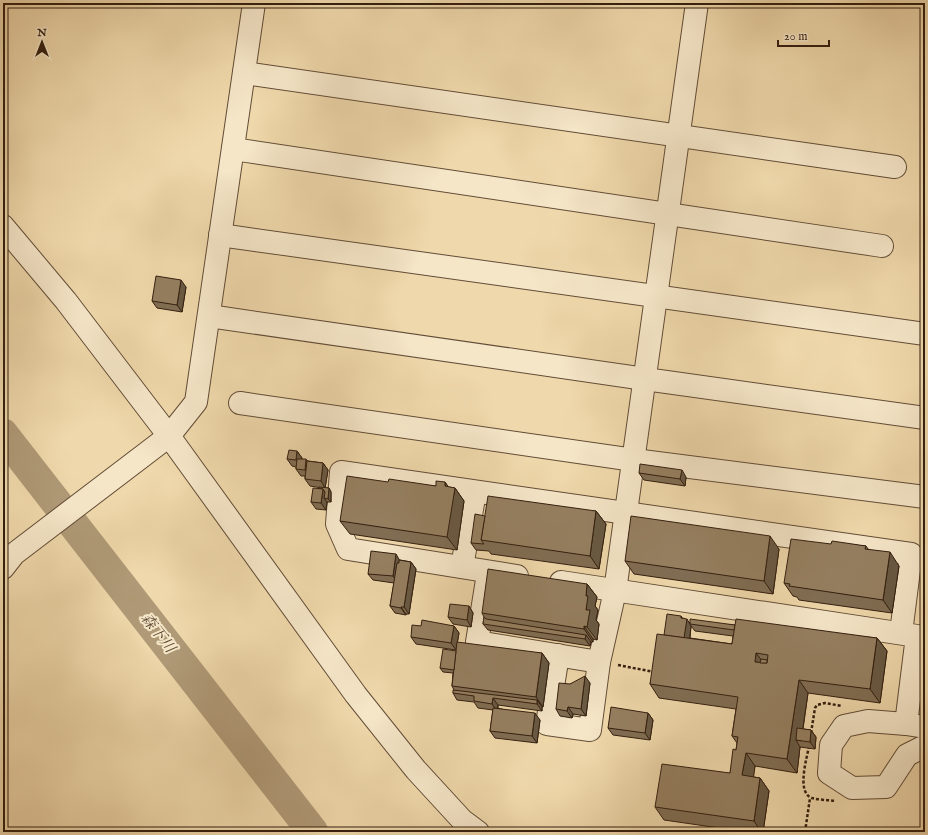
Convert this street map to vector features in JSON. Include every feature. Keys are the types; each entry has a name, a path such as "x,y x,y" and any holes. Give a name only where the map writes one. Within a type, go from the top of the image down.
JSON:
{"street":[{"path":"12,552 133,465 169,436 196,402 254,3"},
{"path":"558,656 547,724 590,730 599,662 615,591 697,3"},
{"path":"244,73 895,166"},
{"path":"232,150 882,246"},
{"path":"3,226 66,301 169,436 356,695 416,770 462,820 478,832"},
{"path":"220,235 925,334"},
{"path":"209,316 925,418"},
{"path":"240,403 634,460 925,497"},
{"path":"901,633 911,554 340,472 337,524 348,549 917,636 915,725 868,721 844,726 831,745 829,773 852,788 886,787 907,755 925,746"},
{"path":"462,567 475,492"},
{"path":"488,571 477,642 599,662"}],"path":[{"path":"599,662 656,672"},
{"path":"810,738 815,708 817,705 825,703 847,707"},
{"path":"805,832 810,798 805,793 802,785 809,745"}],"building":[{"path":"156,276 181,280 177,305 152,301"},
{"path":"289,450 297,451 296,460 287,459"},
{"path":"297,459 306,459 305,470 296,469"},
{"path":"307,461 323,463 321,481 305,479"},
{"path":"640,464 682,470 680,479 639,473"},
{"path":"347,476 388,482 389,479 436,486 436,481 445,482 445,486 455,488 447,537 340,521"},
{"path":"319,487 329,488 328,499 324,498 325,492"},
{"path":"313,488 323,489 321,503 311,502"},
{"path":"488,496 596,511 590,556 481,540"},
{"path":"475,514 485,516 481,540 484,544 471,543"},
{"path":"631,516 770,536 764,581 625,561"},
{"path":"791,539 831,544 832,541 866,546 865,549 890,552 883,600 789,586 790,584 784,583"},
{"path":"371,551 396,554 393,576 368,574"},
{"path":"399,560 411,562 404,607 401,608 390,606 397,563 399,563"},
{"path":"488,569 587,584 586,596 588,596 586,610 590,610 587,627 584,626 584,629 482,613"},
{"path":"450,604 469,606 467,620 448,617"},
{"path":"667,614 681,616 681,618 687,619 684,638 664,635"},
{"path":"484,617 486,619 586,635 585,639 483,624"},
{"path":"690,619 735,625 734,630 690,624"},
{"path":"736,619 877,638 870,689 799,680 787,759 746,753 742,775 760,778 754,821 655,807 662,764 730,773 733,749 736,750 738,737 732,736 738,697 650,684 657,634 732,644","holes":["756,653 768,655 767,663 755,662"]},
{"path":"422,620 454,626 451,643 411,637 412,625 421,626"},
{"path":"457,642 542,653 536,697 452,686"},
{"path":"443,649 456,651 454,670 440,668"},
{"path":"761,659 767,660 767,663 760,663"},
{"path":"585,676 581,709 568,707 567,711 556,709 559,683 570,684"},
{"path":"453,690 537,700 537,704 493,698 492,704 474,701 474,696 453,693"},
{"path":"611,707 648,713 645,733 608,728"},
{"path":"493,708 535,713 532,736 490,731"},
{"path":"797,728 811,730 810,742 796,740"}],"waterway":[{"name":"森下川","path":"3,434 313,832"}]}
